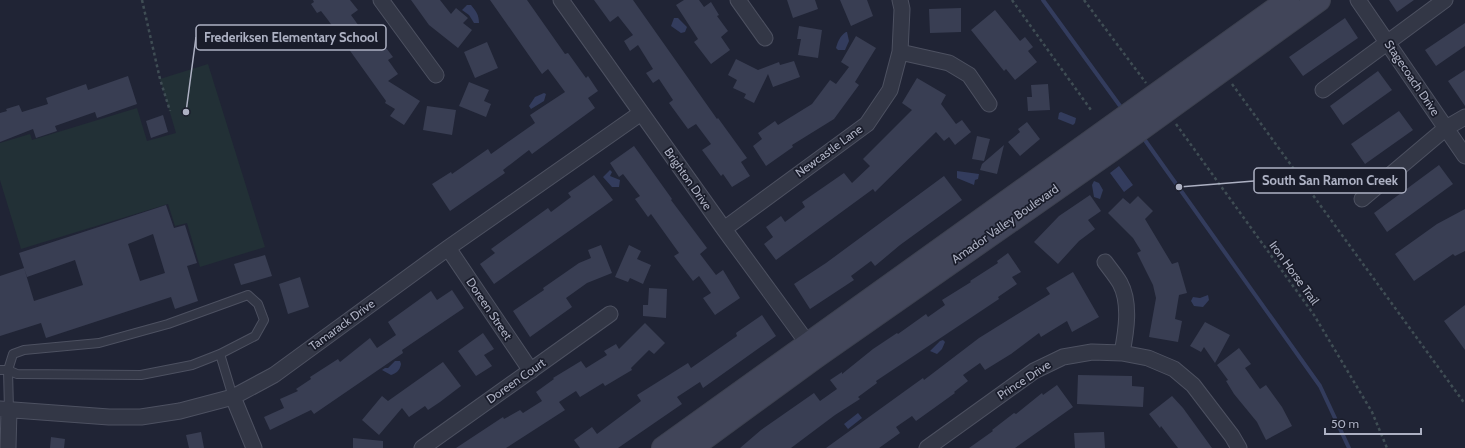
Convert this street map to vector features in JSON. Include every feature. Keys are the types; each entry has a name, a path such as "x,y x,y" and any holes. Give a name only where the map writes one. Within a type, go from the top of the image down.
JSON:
{"street":[{"path":"381,0 436,75"},
{"name":"Brighton Drive","path":"561,0 812,350"},
{"path":"738,0 766,38"},
{"name":"Newcastle Lane","path":"724,229 867,124 890,90 900,52 902,9 900,0"},
{"name":"Amador Valley Boulevard","path":"663,448 812,350 1107,142 1282,12 1319,0"},
{"name":"Stagecoach Drive","path":"1358,0 1388,41 1465,156"},
{"path":"1323,90 1445,0"},
{"path":"900,52 949,63 969,75 989,104"},
{"name":"Tamarack Drive","path":"5,409 108,417 141,416 180,411 233,398 274,375 448,248 640,112"},
{"path":"1362,199 1446,128 1465,117"},
{"name":"Doreen Street","path":"448,248 531,370"},
{"path":"1105,262 1120,283 1124,297 1127,328 1122,353"},
{"name":"Doreen Court","path":"422,448 610,314"},
{"path":"691,448 743,410 742,406 744,400 812,350"},
{"name":"Prince Drive","path":"927,448 1034,371 1063,356 1092,352 1122,353 1148,358 1174,369 1193,384 1232,436 1239,448"},
{"path":"233,398 254,448"},
{"path":"5,409 8,448"}],"lane":[{"path":"4,370 16,374 141,375 192,365 220,354 255,336 264,320 258,304 248,296 168,324 99,343 24,350 13,354 4,370 5,409"},
{"path":"220,354 233,398"}],"path":[{"path":"142,0 160,79 170,111"},
{"path":"1012,0 1091,110"},
{"name":"Iron Horse Trail","path":"1084,0 1162,101 1314,315 1372,412 1387,448"},
{"path":"1230,82 1465,404"}],"shaded area":[{"path":"208,64 265,247 200,267 187,223 175,226 168,204 21,249 0,180 0,143 30,134 32,140 137,108 147,141 176,133 160,79"}],"water":[{"path":"467,5 471,5 476,11 479,23 474,23 469,15 462,10"},
{"path":"674,18 678,18 687,27 685,32 681,33 671,26"},
{"path":"846,32 849,41 845,50 838,50 836,48 838,41"},
{"path":"544,93 546,94 544,101 531,109 529,106 535,97"},
{"path":"1061,112 1076,118 1075,123 1073,125 1058,119 1059,113"},
{"path":"1119,166 1133,185 1124,192 1110,173"},
{"path":"610,170 612,172 610,176 620,180 619,187 612,187 603,177"},
{"path":"957,171 979,174 978,179 975,180 974,185 957,178"},
{"path":"1094,181 1099,183 1103,190 1100,199 1094,197 1092,185"},
{"path":"1208,295 1209,300 1203,307 1194,306 1191,301 1193,297 1200,298"},
{"path":"943,340 945,342 942,349 937,354 930,351 940,341"},
{"path":"395,361 400,361 401,364 397,372 391,375 382,370 388,368"},
{"path":"858,413 862,418 848,429 844,424"}],"building":[{"path":"313,0 350,0 358,10 351,15 366,36 374,31 393,57 388,60 398,74 388,81 420,101 404,125 390,116 395,109 385,103 386,101 321,11 317,13 311,4 314,2"},
{"path":"411,0 440,0 451,14 456,8 468,18 463,23 472,30 458,48 429,25"},
{"path":"490,0 527,0 565,54 568,53 586,78 588,76 598,91 588,98 595,108 532,154 529,150 503,170 505,173 450,211 432,184 451,172 452,174 488,149 491,154 535,123 530,115 565,92 548,69 542,74"},
{"path":"594,0 633,0 717,119 718,118 747,158 741,162 750,176 732,187 723,174 721,176 702,150 711,144 696,124 688,129 669,103 673,100 659,79 653,83 646,73 653,69 638,45 630,51 624,41 633,35 618,16 610,22"},
{"path":"684,0 699,0 704,7 711,2 719,15 717,16 728,31 721,37 730,50 711,64 694,42 698,39 676,5"},
{"path":"787,0 815,0 818,9 793,18"},
{"path":"840,0 867,0 873,16 851,26"},
{"path":"1389,0 1414,0 1397,12"},
{"path":"961,8 961,32 930,33 929,9"},
{"path":"995,10 1020,41 1025,37 1033,47 1028,51 1037,62 1015,80 1006,69 1004,71 971,30"},
{"path":"1345,18 1358,38 1303,76 1289,57"},
{"path":"1465,23 1465,46 1436,66 1425,50"},
{"path":"799,26 822,30 818,58 798,55 801,39 797,39"},
{"path":"856,36 876,48 855,82 859,85 834,119 792,145 793,147 766,166 753,146 762,139 758,133 775,121 778,125 812,104 830,80 836,84 849,67 841,62"},
{"path":"487,42 498,68 475,78 464,52"},
{"path":"736,59 758,70 779,62 780,65 794,61 800,77 773,87 768,74 754,103 744,98 746,94 733,88 737,80 728,75"},
{"path":"1465,70 1465,106 1448,81"},
{"path":"1378,71 1392,90 1343,125 1330,106"},
{"path":"128,76 137,104 97,118 95,112 55,126 57,131 36,138 33,129 0,142 0,113 7,111 6,109 19,105 22,112 48,104 46,98 86,84 88,90"},
{"path":"917,78 946,95 941,104 956,124 962,120 971,132 955,145 949,137 944,141 936,132 875,192 873,189 776,260 764,244 773,237 766,227 781,216 785,222 805,207 802,202 844,173 852,183 870,166 863,159 912,110 902,103"},
{"path":"469,82 489,90 484,101 491,104 486,117 459,106"},
{"path":"1048,84 1050,110 1028,111 1027,97 1032,97 1031,85"},
{"path":"427,106 456,110 452,135 423,130"},
{"path":"1399,111 1413,130 1365,164 1351,144"},
{"path":"163,115 168,132 151,138 146,121"},
{"path":"1027,122 1040,139 1020,156 1008,142 1020,132 1018,129"},
{"path":"977,136 990,139 984,161 972,159"},
{"path":"1004,145 997,174 980,170 982,164"},
{"path":"634,146 672,199 671,200 707,248 700,254 716,275 723,270 740,298 715,315 703,298 711,293 699,276 693,281 674,256 679,253 651,214 648,217 635,199 640,196 623,174 619,177 610,163"},
{"path":"1439,165 1453,184 1387,232 1374,213"},
{"path":"594,175 613,200 494,284 480,264 495,253 491,249 548,208 551,212 571,197 568,193"},
{"path":"944,176 962,200 900,245 875,266 871,261 851,276 854,280 810,309 794,284 826,263"},
{"path":"1090,195 1101,211 1088,220 1095,229 1079,241 1058,264 1034,242 1059,216"},
{"path":"1138,196 1153,211 1145,219 1172,264 1178,262 1187,293 1179,295 1175,319 1182,321 1178,342 1149,337 1156,298 1153,285 1137,253 1141,251 1133,238 1108,213 1123,198 1130,204"},
{"path":"166,205 174,228 185,225 197,263 187,266 198,301 175,309 171,297 46,338 41,323 0,336 0,276 24,268 19,253","holes":["153,234 165,273 140,281 128,244","75,260 83,285 34,301 24,268 27,277"]},
{"path":"1465,209 1465,251 1455,256 1453,254 1414,281 1395,254 1437,224"},
{"path":"601,245 612,273 587,283 566,298 572,307 530,337 513,311 544,290 543,288 579,263 591,258 588,250"},
{"path":"629,245 641,251 637,259 651,265 643,284 630,278 628,282 615,277"},
{"path":"1008,253 1021,272 1012,277 1017,284 998,297 999,299 876,381 877,383 858,397 860,399 835,415 791,448 740,448 761,430 814,393 820,401 837,389 830,380 842,372 842,374 873,349 897,333 898,334 926,314 928,317 945,305 942,300 998,263 997,261"},
{"path":"265,255 272,276 241,285 234,264"},
{"path":"1073,272 1099,317 1072,332 1067,321 1041,337 1039,333 1011,354 985,370 980,363 963,375 968,381 954,392 955,393 916,421 912,416 896,427 900,433 879,448 826,448 923,378 924,380 979,338 1050,294 1046,288"},
{"path":"300,277 309,307 288,314 279,284"},
{"path":"649,288 667,289 666,318 643,316 643,305 648,305"},
{"path":"452,290 464,308 402,350 403,353 314,414 311,410 270,430 264,417 284,408 280,399 298,391 296,389 311,379 310,377 338,359 340,362 370,338 377,348 396,335 388,322 431,291 437,300"},
{"path":"1465,305 1465,350 1444,321"},
{"path":"762,315 776,336 703,388 700,382 677,397 682,404 618,448 580,448 574,440 592,427 597,434 641,401 637,395 688,363 691,368 737,336 736,333"},
{"path":"1205,322 1230,335 1215,363 1204,347 1201,352 1190,346"},
{"path":"645,323 665,343 654,354 649,350 631,368 632,370 605,386 603,383 580,397 576,391 559,402 565,410 506,448 456,448 503,417 504,419 520,410 523,413 542,401 536,392 554,379 553,378 581,361 586,368 607,355 604,351 616,344 619,349"},
{"path":"483,333 494,349 484,355 492,366 476,376 458,351"},
{"path":"1239,348 1251,364 1245,368 1260,389 1266,385 1282,407 1292,426 1266,440 1257,422 1234,394 1226,381 1228,380 1217,365"},
{"path":"443,362 461,386 440,402 428,410 425,406 409,417 402,408 379,435 362,420 382,396 388,401"},
{"path":"1078,375 1132,376 1132,386 1144,387 1143,407 1077,404"},
{"path":"1057,385 1073,407 1015,448 969,448 993,431 992,430 1014,413 1016,414 1042,393 1043,395"},
{"path":"1172,396 1183,408 1212,448 1178,448 1161,426 1160,428 1149,414"},
{"path":"201,432 204,448 189,448 186,435"},
{"path":"1104,432 1105,448 1075,448 1074,433"},
{"path":"51,437 65,439 64,448 50,448"},
{"path":"353,438 383,441 383,448 353,448"}],"waterway":[{"path":"1043,0 1123,110"},
{"path":"1142,136 1320,386 1349,448"}],"place":[{"name":"Frederiksen Elementary School","path":"186,112"},
{"name":"South San Ramon Creek","path":"1179,187"}]}
